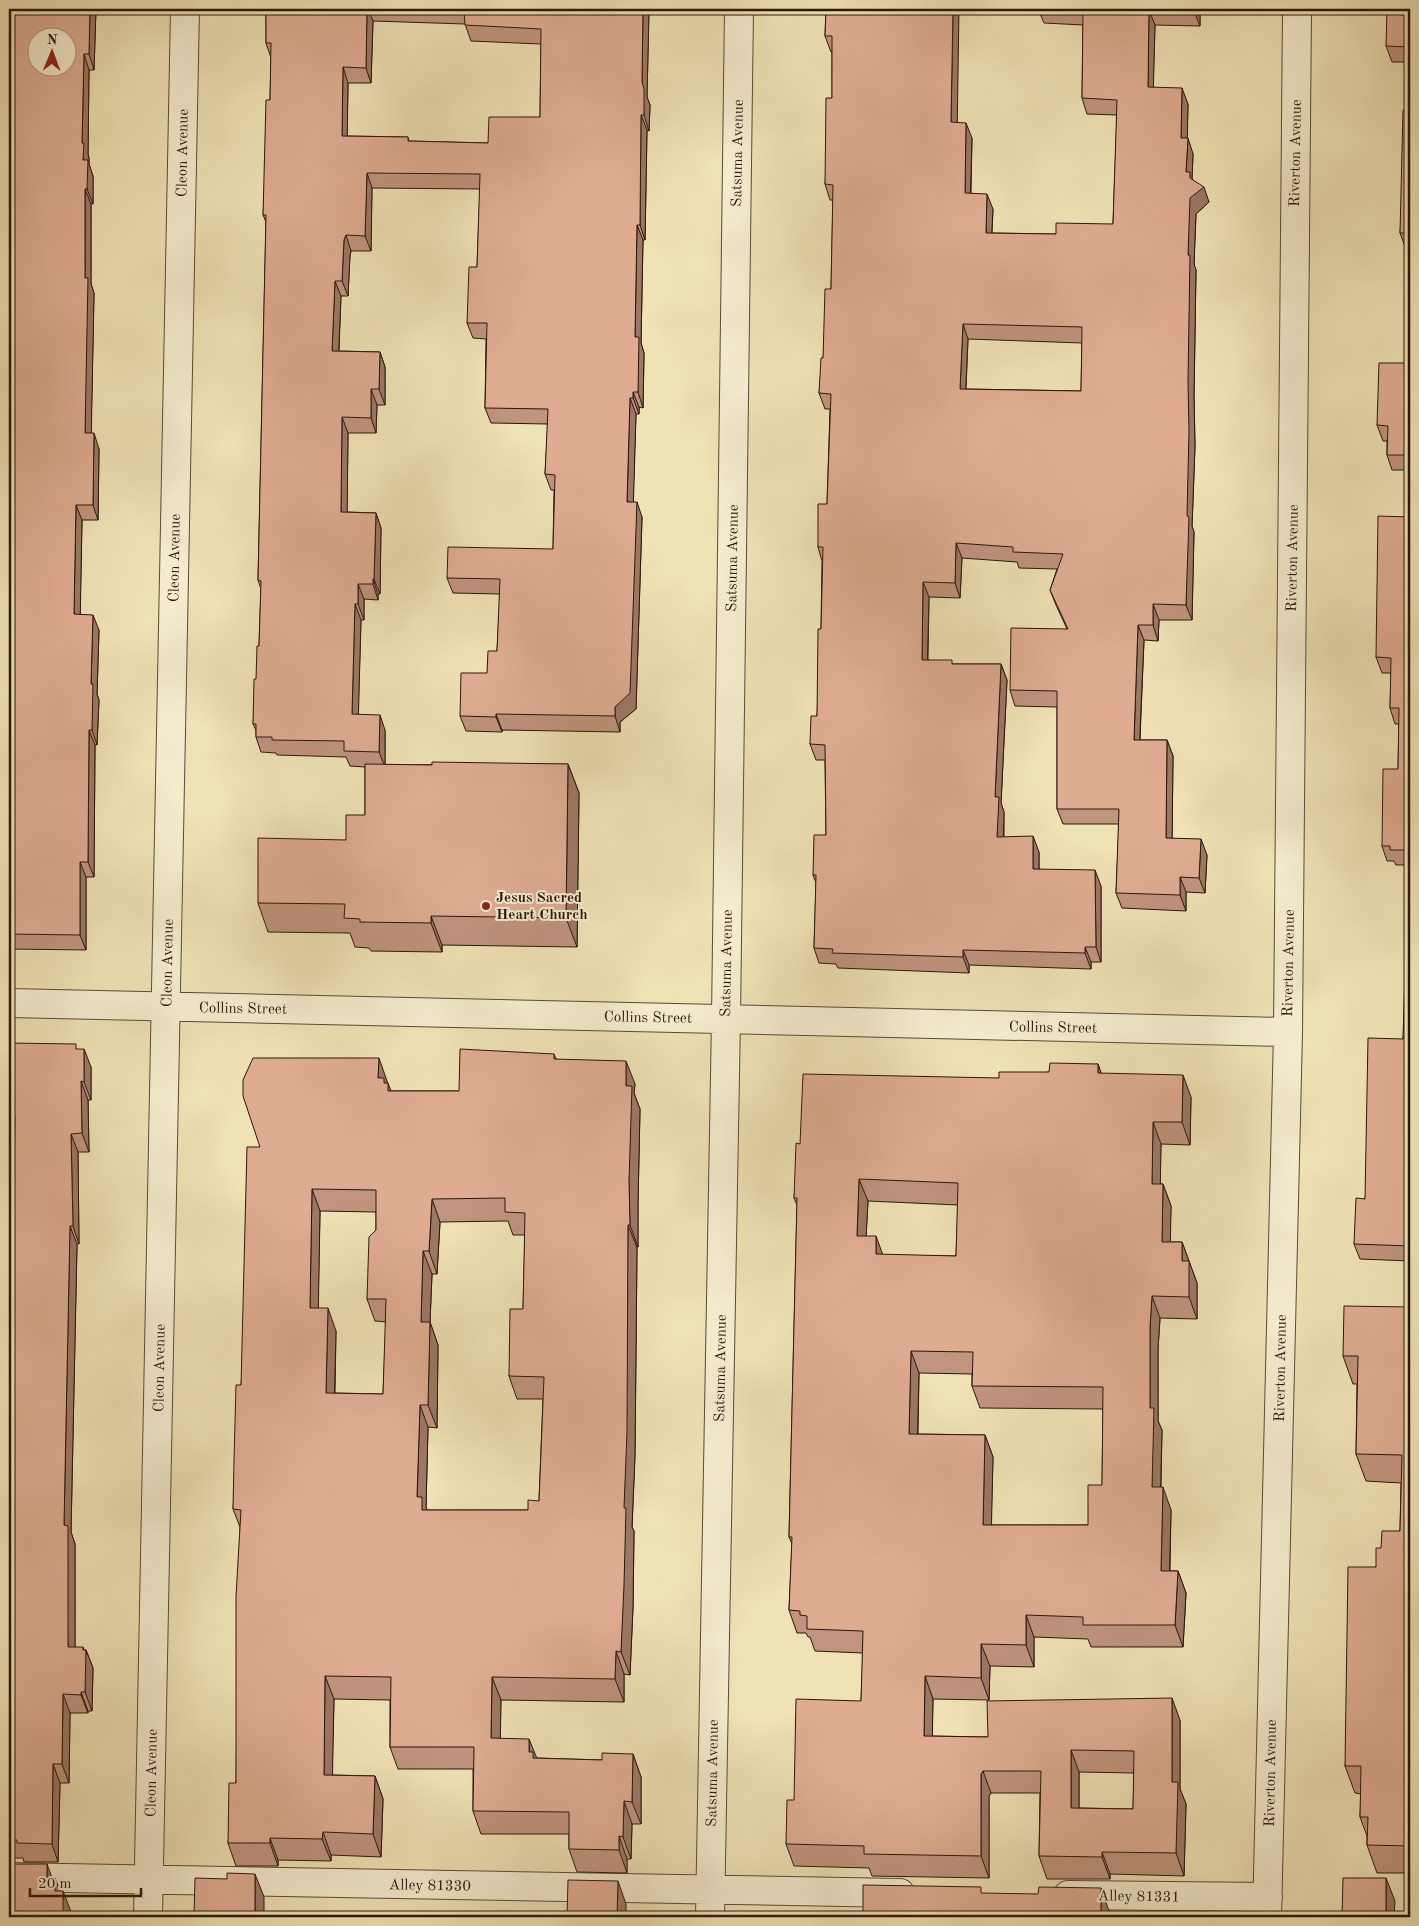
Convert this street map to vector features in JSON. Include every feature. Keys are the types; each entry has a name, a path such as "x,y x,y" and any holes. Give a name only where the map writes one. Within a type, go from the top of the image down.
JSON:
{"street":[{"name":"Cleon Avenue","path":"148,1917 185,9"},
{"name":"Satsuma Avenue","path":"710,1917 726,1019 739,9"},
{"name":"Riverton Avenue","path":"1267,1907 1288,1032 1297,9"},
{"name":"Collins Street","path":"9,1003 1288,1032"},
{"name":"Alley 81330","path":"9,1877 710,1890"},
{"path":"710,1890 928,1893"},
{"name":"Alley 81331","path":"1048,1895 1157,1907 1267,1907"}],"building":[{"path":"9,9 90,9 89,54 84,54 82,143 84,143 83,160 88,160 87,189 85,189 85,278 88,278 85,433 94,433 93,505 76,505 74,614 93,615 91,684 93,684 92,730 89,730 88,862 80,862 80,935 9,934"},
{"path":"266,9 367,9 366,68 343,67 342,136 408,137 408,141 488,143 489,117 540,117 541,29 465,25 464,9 643,9 642,82 644,89 644,115 641,115 640,225 637,225 635,337 639,337 638,392 633,392 633,398 630,398 627,502 637,502 630,693 615,707 615,716 496,714 496,717 460,716 461,673 487,673 488,651 497,651 500,579 447,578 448,547 553,549 555,475 545,474 548,409 485,408 487,323 467,323 469,267 477,267 480,174 367,173 365,236 346,235 344,240 342,281 335,281 332,351 380,352 379,389 371,389 371,418 342,417 341,512 376,513 373,584 358,584 358,604 355,604 352,714 380,715 379,752 344,751 344,741 272,740 272,737 256,737 256,724 253,724 254,679 256,679 257,646 259,646 261,581 258,580 266,215 263,215 266,100 270,100 271,43 266,43"},
{"path":"826,9 953,9 951,122 966,123 965,193 987,194 986,233 1056,234 1056,223 1113,224 1117,100 1082,98 1083,10 1061,9 1194,9 1194,11 1149,10 1148,87 1182,88 1181,138 1188,138 1186,172 1190,172 1190,178 1204,187 1190,198 1187,516 1189,517 1186,605 1153,604 1153,625 1138,625 1134,740 1167,740 1166,838 1201,839 1199,878 1180,877 1180,895 1116,893 1119,809 1057,809 1057,691 1010,690 1011,628 1068,629 1050,590 1063,554 1013,552 1013,547 956,543 955,583 923,582 922,660 952,660 952,664 1001,664 995,797 999,797 997,837 1033,836 1033,869 1095,870 1096,947 1085,947 1085,953 963,950 963,957 832,953 833,949 814,948 816,875 813,875 814,835 826,835 825,745 810,744 811,716 817,716 818,629 821,629 823,547 818,547 818,504 827,504 831,394 819,393 821,358 823,358 825,289 831,289 833,185 825,184 826,98 832,98 832,36 825,36","holes":["963,324 1082,327 1081,391 960,389"]},
{"path":"1387,9 1410,9 1410,47 1386,46"},
{"path":"1410,80 1410,233 1400,233 1403,110 1408,110"},
{"path":"1379,363 1410,363 1410,455 1387,455 1388,426 1377,425"},
{"path":"1378,516 1410,517 1410,850 1390,850 1390,846 1382,846 1383,769 1398,769 1399,708 1390,708 1391,658 1376,657"},
{"path":"432,762 568,764 566,918 431,916 431,923 360,922 360,919 344,918 345,904 258,903 258,838 346,840 346,815 365,815 365,764 432,765"},
{"path":"1406,937 1410,937 1410,1246 1354,1244 1356,1198 1365,1199 1368,1038 1403,1039"},
{"path":"9,1043 76,1044 76,1049 84,1049 84,1082 81,1081 82,1133 71,1134 73,1226 70,1226 64,1525 68,1526 68,1647 83,1647 83,1650 86,1650 85,1692 81,1692 81,1695 63,1694 62,1764 53,1764 52,1844 17,1843 17,1840 9,1840 9,1174 14,1174 15,1117 9,1117"},
{"path":"460,1049 554,1054 554,1059 626,1061 626,1086 632,1086 629,1180 630,1225 628,1225 627,1432 624,1508 626,1508 621,1652 616,1651 615,1679 492,1677 491,1738 529,1739 529,1752 533,1752 533,1758 602,1760 602,1753 633,1754 632,1802 624,1801 623,1837 619,1836 619,1850 569,1849 569,1812 473,1811 474,1747 390,1747 391,1677 325,1676 324,1775 375,1776 373,1834 323,1832 322,1839 270,1838 270,1843 228,1843 229,1783 236,1783 236,1596 241,1510 233,1509 236,1385 241,1385 247,1147 260,1147 243,1096 243,1080 253,1058 379,1058 378,1078 384,1078 384,1083 388,1083 388,1091 459,1091","holes":["312,1189 376,1190 376,1230 369,1237 367,1299 386,1299 383,1394 326,1393 328,1308 310,1308","505,1198 505,1212 525,1213 523,1309 510,1309 509,1376 544,1377 539,1501 528,1500 528,1510 422,1510 422,1497 417,1497 420,1405 428,1405 430,1322 421,1322 423,1251 429,1251 432,1199"]},
{"path":"1050,1063 1098,1064 1098,1073 1183,1075 1182,1122 1153,1122 1152,1184 1163,1184 1162,1242 1182,1242 1182,1261 1189,1261 1189,1297 1152,1296 1150,1327 1150,1408 1154,1408 1152,1487 1163,1487 1161,1571 1178,1571 1175,1625 1083,1625 1083,1617 1026,1615 1026,1645 981,1644 981,1678 925,1676 924,1736 988,1737 987,1701 1172,1698 1172,1782 1178,1782 1176,1853 1102,1852 1102,1857 1039,1856 1041,1771 983,1771 981,1774 981,1856 864,1854 864,1846 786,1844 787,1800 794,1800 796,1699 861,1701 863,1631 807,1629 807,1616 800,1615 800,1611 789,1610 792,1537 789,1537 797,1198 794,1198 796,1143 800,1144 803,1074 999,1078 999,1072 1049,1072","holes":["859,1179 958,1183 956,1256 876,1254 876,1236 857,1236","911,1351 973,1352 972,1386 1103,1387 1102,1485 1088,1485 1088,1525 983,1525 985,1435 909,1434","1071,1750 1134,1751 1133,1809 1071,1808"]},
{"path":"1344,1306 1410,1307 1410,1846 1367,1845 1368,1817 1360,1817 1361,1766 1345,1766 1348,1567 1376,1567 1376,1548 1381,1548 1382,1531 1400,1531 1402,1455 1356,1454 1358,1356 1343,1356"},
{"path":"13,1864 47,1864 47,1878 55,1878 55,1891 63,1891 63,1917 12,1917"},
{"path":"227,1873 255,1874 255,1916 343,1917 194,1917 195,1878 227,1879"},
{"path":"1343,1878 1386,1878 1386,1917 1342,1917"},
{"path":"568,1880 618,1881 617,1917 567,1917"},
{"path":"863,1885 981,1887 981,1893 1038,1894 1039,1887 1101,1888 1101,1917 863,1917"},
{"path":"362,1913 481,1915 481,1917 362,1917"}],"place":[{"name":"Jesus Sacred Heart Church","path":"486,906"}]}
